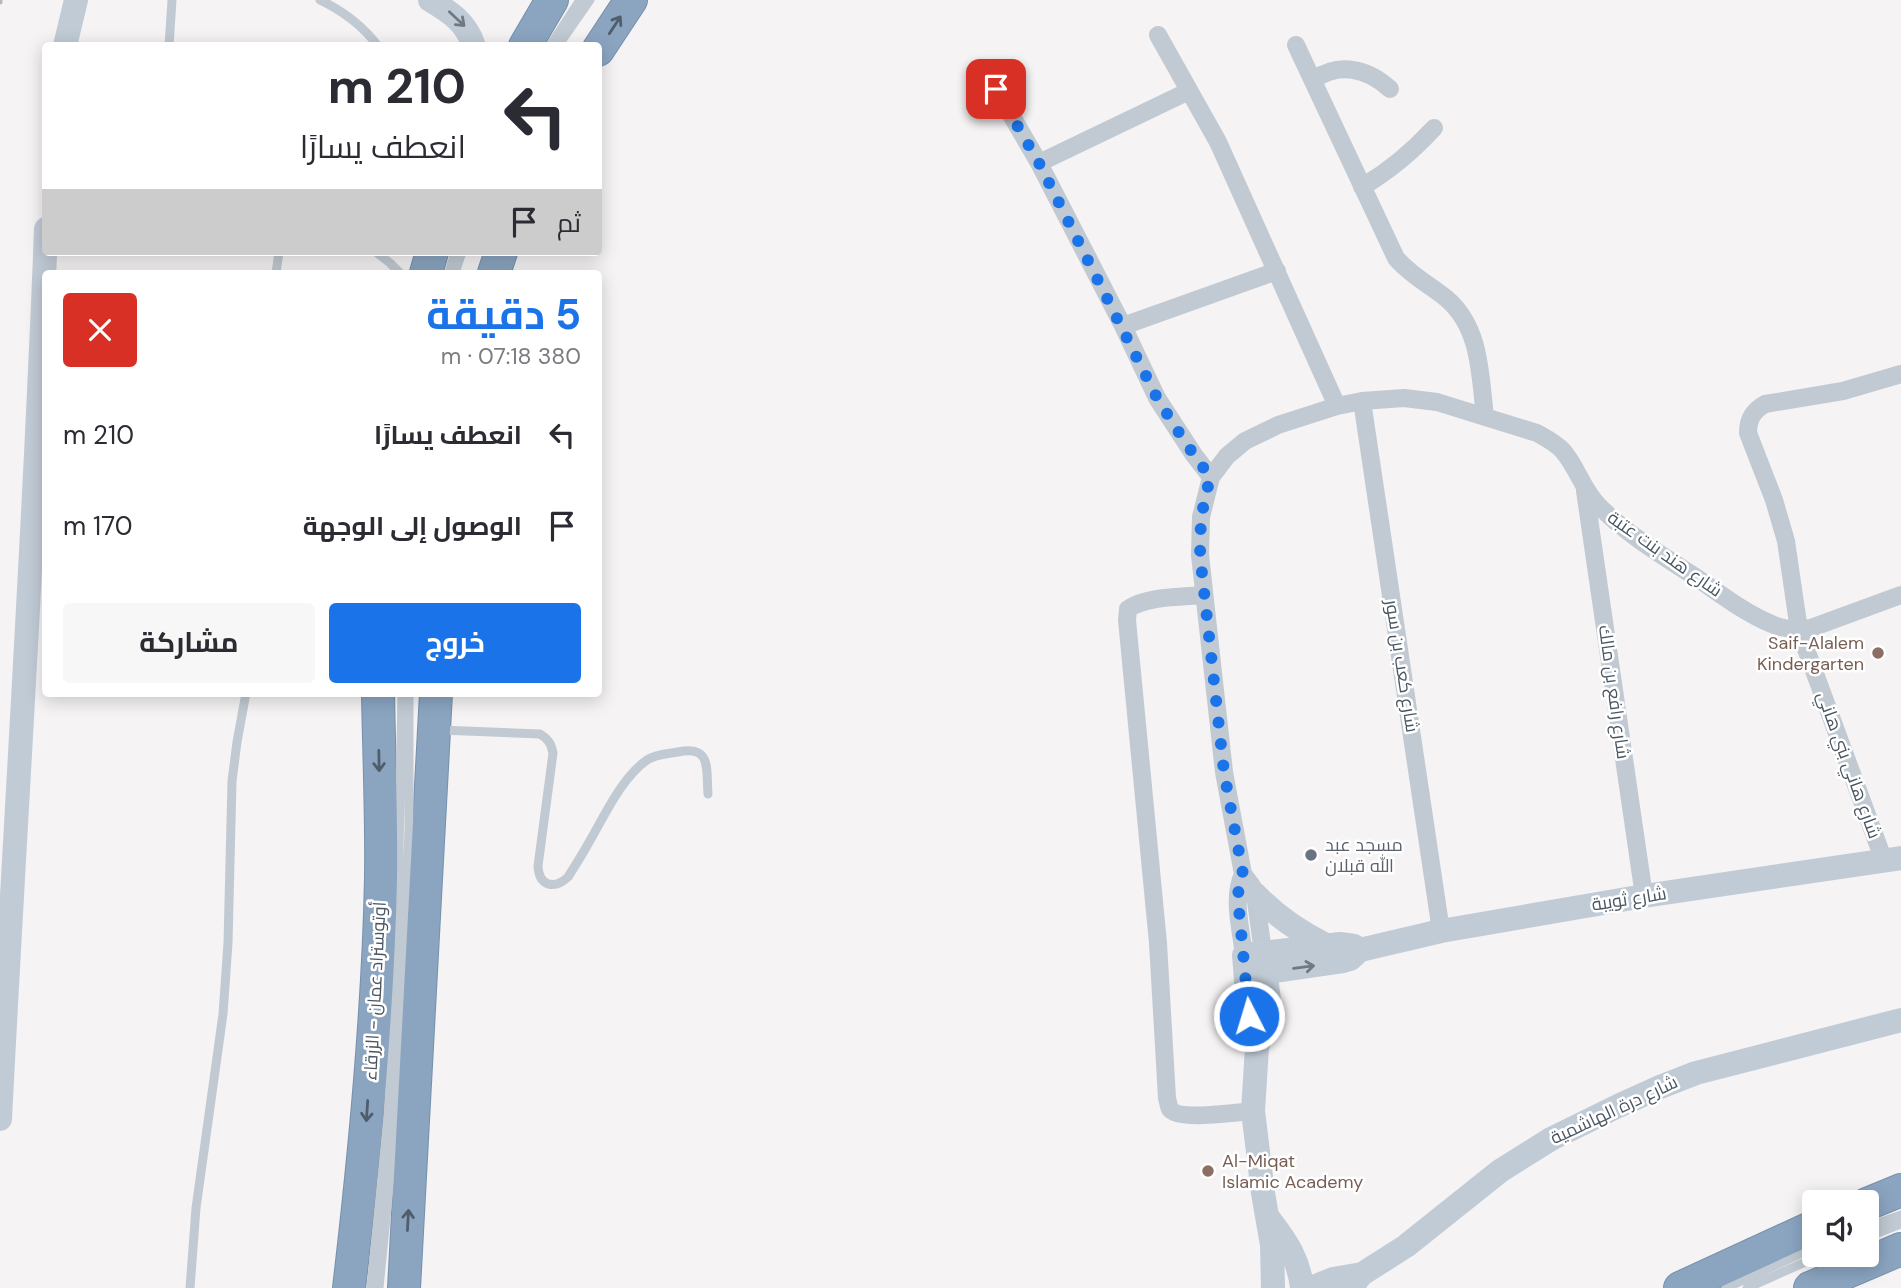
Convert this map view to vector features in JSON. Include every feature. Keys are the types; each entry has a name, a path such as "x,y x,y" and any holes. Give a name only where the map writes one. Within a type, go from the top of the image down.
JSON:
{"highway":[{"path":"528,42 552,0"},
{"path":"602,44 631,0"},
{"name":"أوتوستراد عمان - الزرقاء","path":"349,1288 368,1104 380,891 378,697"},
{"path":"404,1288 436,697"},
{"path":"1879,1199 1901,1190"},
{"path":"1680,1288 1802,1232"},
{"path":"1811,1288 1901,1249"}],"street":[{"path":"66,42 76,0"},
{"path":"430,0 453,13 470,34 473,42"},
{"path":"1158,35 1218,142 1337,406"},
{"path":"1296,45 1396,258 1409,272 1447,300 1465,321 1476,346 1485,417"},
{"path":"1313,80 1332,71 1353,69 1373,76 1390,89"},
{"path":"996,89 1039,163 1157,398 1210,477"},
{"path":"1039,163 1189,91"},
{"path":"1362,187 1394,167 1434,128"},
{"path":"1123,327 1276,271"},
{"name":"شارع هاني بني هاني","path":"1892,859 1799,630 1786,541 1774,500 1748,433 1748,424 1751,415 1765,404 1843,391 1901,374"},
{"name":"شارع هند بنت عتبة","path":"1275,1288 1272,1245 1253,1111 1257,1047 1269,1000 1255,963 1249,884 1224,772 1204,595 1200,555 1201,517 1210,477 1227,456 1245,441 1278,425 1362,401 1404,398 1437,402 1537,433 1551,441 1563,451 1596,504 1650,548 1762,619 1786,629 1799,630"},
{"name":"شارع كعب بن سور","path":"1362,401 1441,931"},
{"path":"0,1119 34,597 42,404"},
{"name":"شارع رافع بن مالك","path":"1584,487 1644,896"},
{"path":"1204,595 1135,604 1128,609 1127,620 1158,943 1167,1098 1170,1109 1177,1114 1253,1111"},
{"path":"1799,630 1822,625 1901,595"},
{"name":"شارع ثويبة","path":"1255,963 1343,961 1360,950 1441,931 1644,896 1892,859"},
{"path":"1249,884 1281,918 1326,945"},
{"name":"شارع ثويبة","path":"1255,963 1326,945 1347,944 1360,950"},
{"name":"شارع درة الهاشمية","path":"1311,1288 1333,1279 1356,1281 1524,1155 1618,1106 1696,1073 1901,1020"},
{"name":"شارع هند بنت عتبة","path":"1268,1216 1295,1256 1302,1288"},
{"path":"1275,1288 1293,1285 1302,1288"}],"lane":[{"path":"169,42 172,0"},
{"path":"320,0 348,16 375,42"},
{"path":"553,42 580,0"},
{"path":"561,42 590,0"},
{"path":"381,256 397,270"},
{"path":"190,1288 196,1208 223,1014 228,943 232,781 245,697"},
{"path":"371,1288 388,1116 397,956 401,697"},
{"path":"379,1288 396,1117 409,830 409,697"},
{"path":"435,729 540,734 547,738 553,752 538,866 539,875 545,882 554,885 568,877 617,794 649,759 687,750 700,753 704,758 708,794"},
{"path":"1879,1223 1901,1215"},
{"path":"1879,1232 1901,1224"},
{"path":"1726,1288 1802,1253"},
{"path":"1747,1288 1802,1263"}],"place":[{"name":"Saif-Alalem Kindergarten","path":"1878,653"},
{"name":"مسجد عبد الله قبلان","path":"1311,855"},
{"name":"Al-Miqat Islamic Academy","path":"1208,1171"}],"route":[{"path":"996,89 1039,163 1157,398 1210,477 1201,517 1200,555 1224,772 1243,874 1239,881 1238,899 1249,1016"}]}
